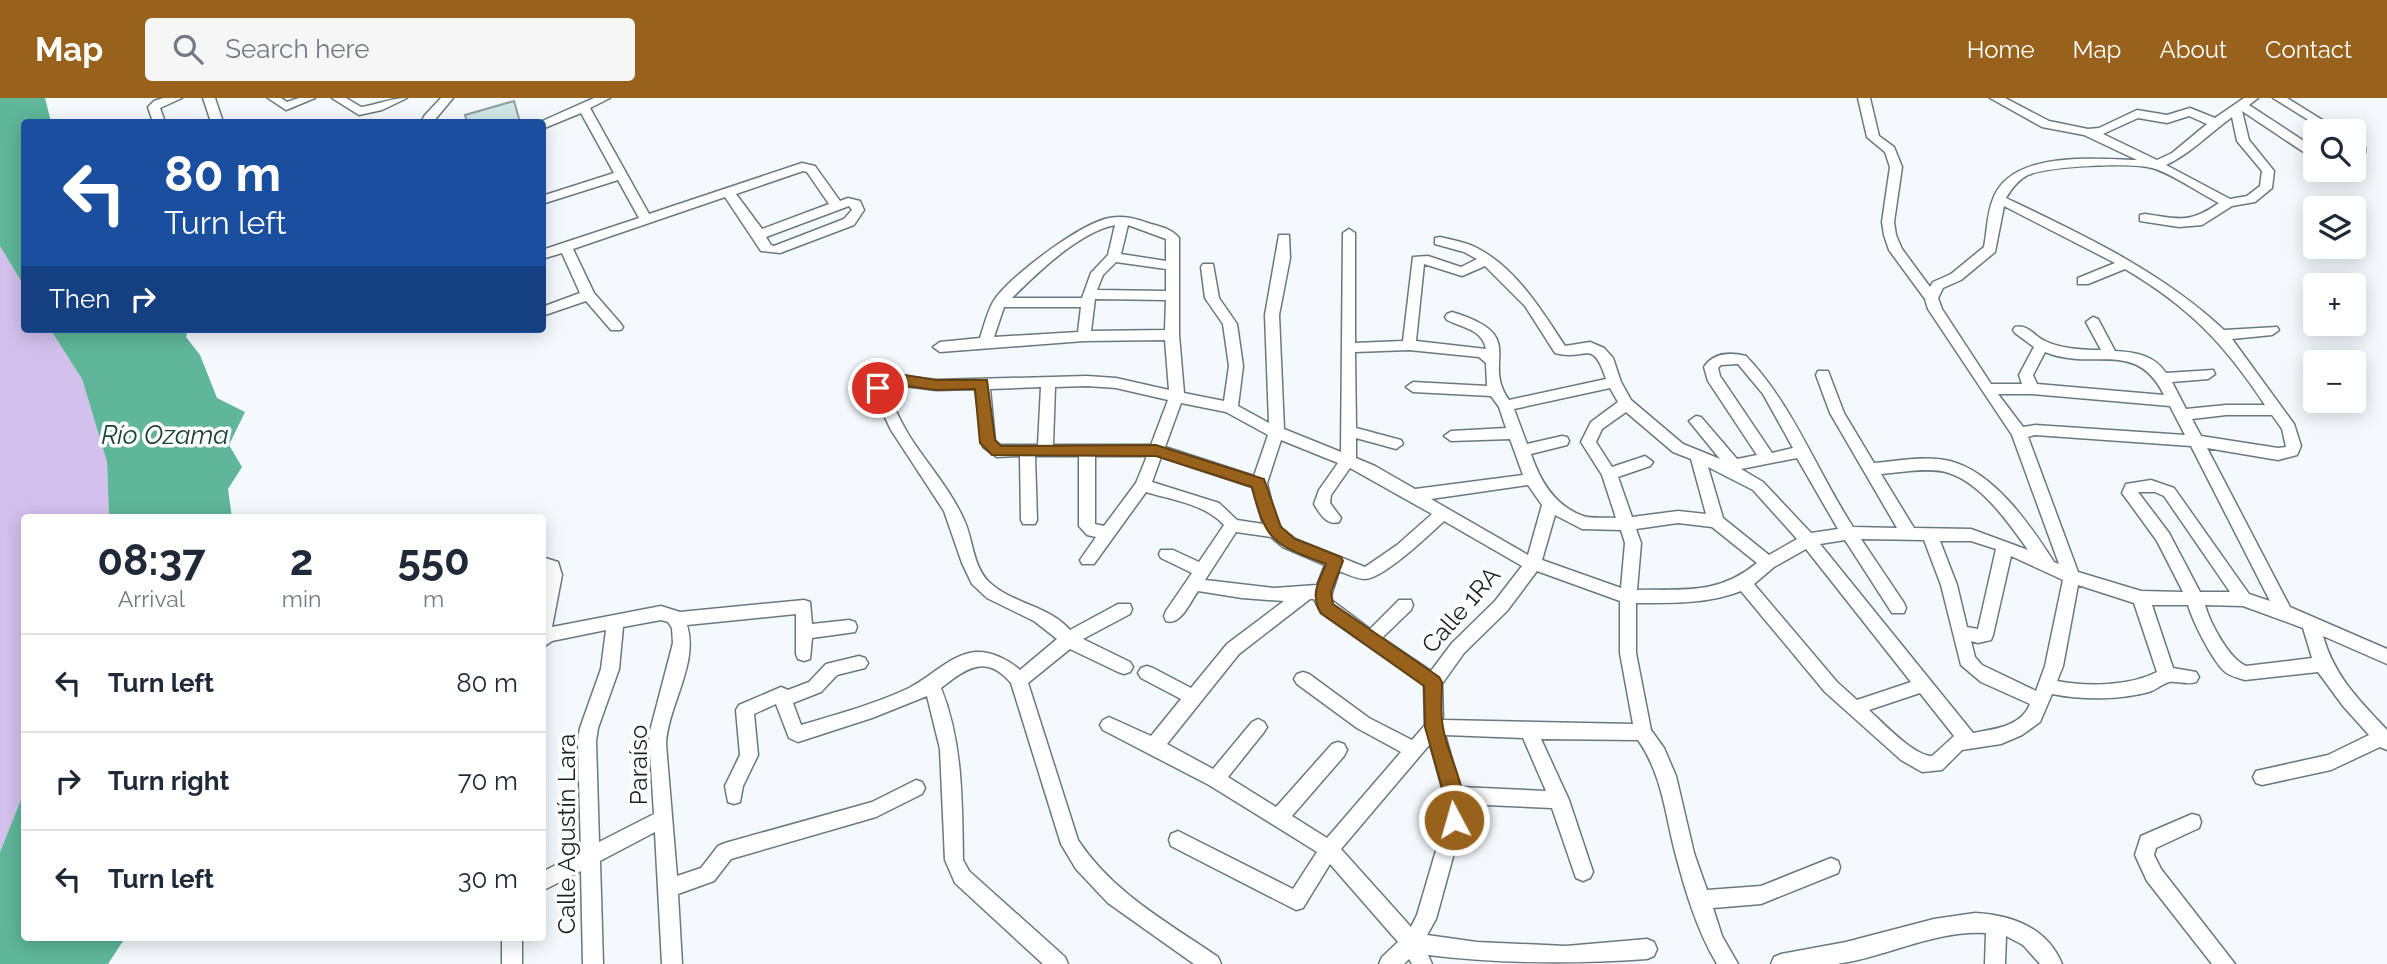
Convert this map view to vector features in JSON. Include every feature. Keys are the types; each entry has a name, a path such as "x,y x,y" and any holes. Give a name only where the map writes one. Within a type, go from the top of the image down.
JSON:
{"street":[{"path":"158,119 154,107 158,103 176,98"},
{"path":"209,98 216,119"},
{"path":"274,98 286,107 309,98"},
{"path":"338,98 359,111 378,108 401,98"},
{"path":"428,119 447,98"},
{"path":"546,124 585,109 604,98"},
{"path":"1744,583 1831,687 1883,735 1922,764 1936,764 1957,743 2001,736 2016,730 2034,717 2054,666 2072,577 2019,433 1935,310 1931,298 1896,250 1888,222 1896,167 1889,150 1873,137 1864,98"},
{"path":"1996,98 2032,119 2087,132 2159,164 2228,203"},
{"path":"2279,98 2314,119"},
{"path":"1931,298 1938,285 1956,277 1990,249 2001,190 2012,178 2043,166 2159,164 2176,156 2216,123 2244,105"},
{"path":"2244,105 2303,146"},
{"path":"2145,218 2190,223 2202,221 2228,203 2250,199 2266,188 2267,171 2243,141 2244,105"},
{"path":"585,109 646,220"},
{"path":"2087,132 2101,131 2137,114 2167,119 2190,112 2216,123"},
{"path":"546,254 797,168 808,167 836,206"},
{"path":"546,199 620,176"},
{"path":"728,192 766,248 775,250 849,222 858,210 856,204 848,202 758,235"},
{"path":"1999,199 2125,264 2204,319 2221,335 2289,428 2294,446 2292,451 2278,454 2195,441 2035,430 2019,433"},
{"path":"1084,336 1093,281 1101,267 1114,257 1123,220"},
{"path":"985,342 999,303 1020,281 1061,249 1096,227 1123,220 1171,234 1172,335 1178,395 1143,485 1088,560"},
{"path":"1333,518 1322,504 1324,494 1348,460 1349,233"},
{"path":"1284,238 1284,262 1273,300 1272,314 1277,431 1259,483 1267,517 1275,531 1289,543 1362,573 1368,573 1403,549 1442,513"},
{"path":"1440,241 1469,249 1485,258 1530,303 1560,350 1569,352 1590,347 1599,351 1606,358 1614,382 1626,404 1678,448 1698,458 1729,466 1758,485 1808,540 1969,741"},
{"path":"566,248 588,295 616,327"},
{"path":"1114,257 1172,266"},
{"path":"1409,345 1418,260 1428,260 1462,272 1480,264 1485,258"},
{"path":"2083,281 2125,264"},
{"path":"1208,267 1212,298 1230,324 1236,366 1230,408"},
{"path":"546,311 588,295"},
{"path":"999,303 1172,296"},
{"path":"1452,317 1489,333 1493,341 1495,391 1506,406 1532,479 1548,498 1550,505 1533,564"},
{"path":"2093,321 2111,356"},
{"path":"2021,330 2041,346 2058,353 2111,356 2148,363 2162,378 2284,612"},
{"path":"2221,335 2272,330"},
{"path":"940,347 1084,336 1172,335"},
{"path":"1347,348 1409,345 1473,351 1483,353 1493,361"},
{"path":"2031,389 2026,375 2041,346"},
{"path":"1768,459 1713,377 1711,367 1717,360 1729,357 1741,359 1770,392 1828,499 1898,608"},
{"path":"2162,378 2208,374"},
{"path":"1823,375 1837,413 1909,534"},
{"path":"1124,667 1068,640 1048,622 999,598 982,584 971,567 954,517 898,431 878,388 881,382 892,379 936,385 1048,381 1116,383 1230,408 1348,460 1415,495 1486,541 1533,564 1628,597 1687,596 1724,591 1744,583 1768,563 1808,540 1851,533 1971,535 2005,546 2072,577 2141,598 2242,599 2284,612 2387,657"},
{"path":"1045,451 1048,381"},
{"path":"1506,406 1614,382"},
{"path":"982,384 988,443 997,451 1156,450 1259,483"},
{"path":"1413,387 1495,391"},
{"path":"1987,388 2031,389 2216,411 2275,410"},
{"path":"1626,404 1596,426 1588,438 1589,446 1609,474 1634,548 1628,597 1628,653 1643,732 1658,754 1667,776 1685,853 1700,900 1714,941 1728,964"},
{"path":"1696,421 1729,466"},
{"path":"1348,431 1396,444"},
{"path":"1451,436 1514,433"},
{"path":"1522,451 1562,441"},
{"path":"1087,449 1087,526 1093,531 1109,532"},
{"path":"1027,452 1029,520"},
{"path":"1729,466 1802,452"},
{"path":"1698,458 1716,521"},
{"path":"1609,474 1645,461"},
{"path":"1869,469 1927,465 1948,467 1966,473 2009,515 2049,566"},
{"path":"1415,495 1532,479"},
{"path":"1143,485 1214,507 1231,525"},
{"path":"2242,599 2208,545 2169,492 2161,487 2143,485 2131,488 2130,493 2163,537 2194,597 2202,620 2231,667 2238,672 2322,664"},
{"path":"1550,505 1580,523 1627,524 1678,517 1716,521 1768,563"},
{"path":"1231,525 1275,531"},
{"path":"1172,615 1231,525"},
{"path":"1929,534 1949,585 1967,660 1976,670 2044,693 2116,690 2148,685 2167,676 2190,677"},
{"path":"1961,632 1985,635 2005,546"},
{"path":"1167,554 1198,577 1243,593 1314,593 1327,608 1433,682"},
{"path":"1154,746 1233,649 1314,593 1335,561"},
{"name":"Calle 1RA","path":"1389,964 1412,943 1426,919 1454,820 1453,795 1434,727 1433,682 1458,648 1501,606 1533,564"},
{"path":"546,565 552,567 555,575 546,626"},
{"path":"2141,598 2167,676"},
{"path":"1371,638 1405,605"},
{"path":"546,637 661,613 673,615 677,619 804,607 804,654"},
{"path":"1019,681 1068,640 1104,618 1124,610"},
{"name":"Paraíso","path":"672,964 658,729 678,669 681,646 677,619"},
{"name":"Calle Agustín Lara","path":"593,964 587,741 610,669 615,623"},
{"path":"2262,777 2331,762 2384,740 2349,701 2322,664 2311,625"},
{"path":"805,632 849,628"},
{"path":"734,796 734,786 749,755 744,711 779,694 795,733 798,734 855,717 931,685 956,666 978,659 991,662 1015,673 1019,681 1076,856 1107,891 1211,964"},
{"path":"783,699 815,687 832,669 859,663"},
{"path":"1147,673 1193,697"},
{"path":"1303,679 1363,723 1415,750"},
{"path":"931,685 939,704 952,762 955,796 954,860 957,869 962,877 1058,964"},
{"path":"1854,708 1923,685"},
{"path":"1109,725 1215,779 1329,849 1412,943 1422,964"},
{"path":"1215,779 1258,727"},
{"path":"1178,840 1296,901 1329,849 1434,727 1528,732 1643,732"},
{"path":"1528,732 1560,800 1583,872"},
{"path":"1279,817 1338,750"},
{"path":"668,888 709,874 726,852 876,809 916,788"},
{"path":"1453,795 1560,800"},
{"path":"546,880 664,818"},
{"path":"2192,822 2148,842 2144,855 2154,875 2225,964"},
{"path":"1700,900 1761,895 1831,867"},
{"path":"1782,964 1858,949 1924,931 1996,923 2021,932 2037,944 2052,964"},
{"path":"1995,964 1996,923"},
{"path":"512,941 512,964"},
{"path":"1412,943 1477,952 1566,957 1647,948"}],"shaded area":[{"path":"0,246 21,281 21,333 53,333 82,379 107,462 109,514 21,514 21,800 0,852"}],"water":[{"path":"0,98 45,98 50,119 21,119 21,281 0,246"},
{"name":"Río Ozama","path":"53,333 187,333 186,337 200,355 217,398 245,412 229,445 242,467 228,489 231,514 109,514 107,462 82,379"},
{"path":"21,800 21,941 123,941 108,964 0,964 0,852"}],"building":[{"path":"514,101 519,119 466,119 465,115"}],"route":[{"path":"878,388 886,379 936,385 982,384 988,443 997,451 1156,450 1259,483 1267,517 1275,531 1289,543 1335,561 1323,592 1324,605 1433,682 1431,693 1434,727 1453,795 1454,820"}]}
